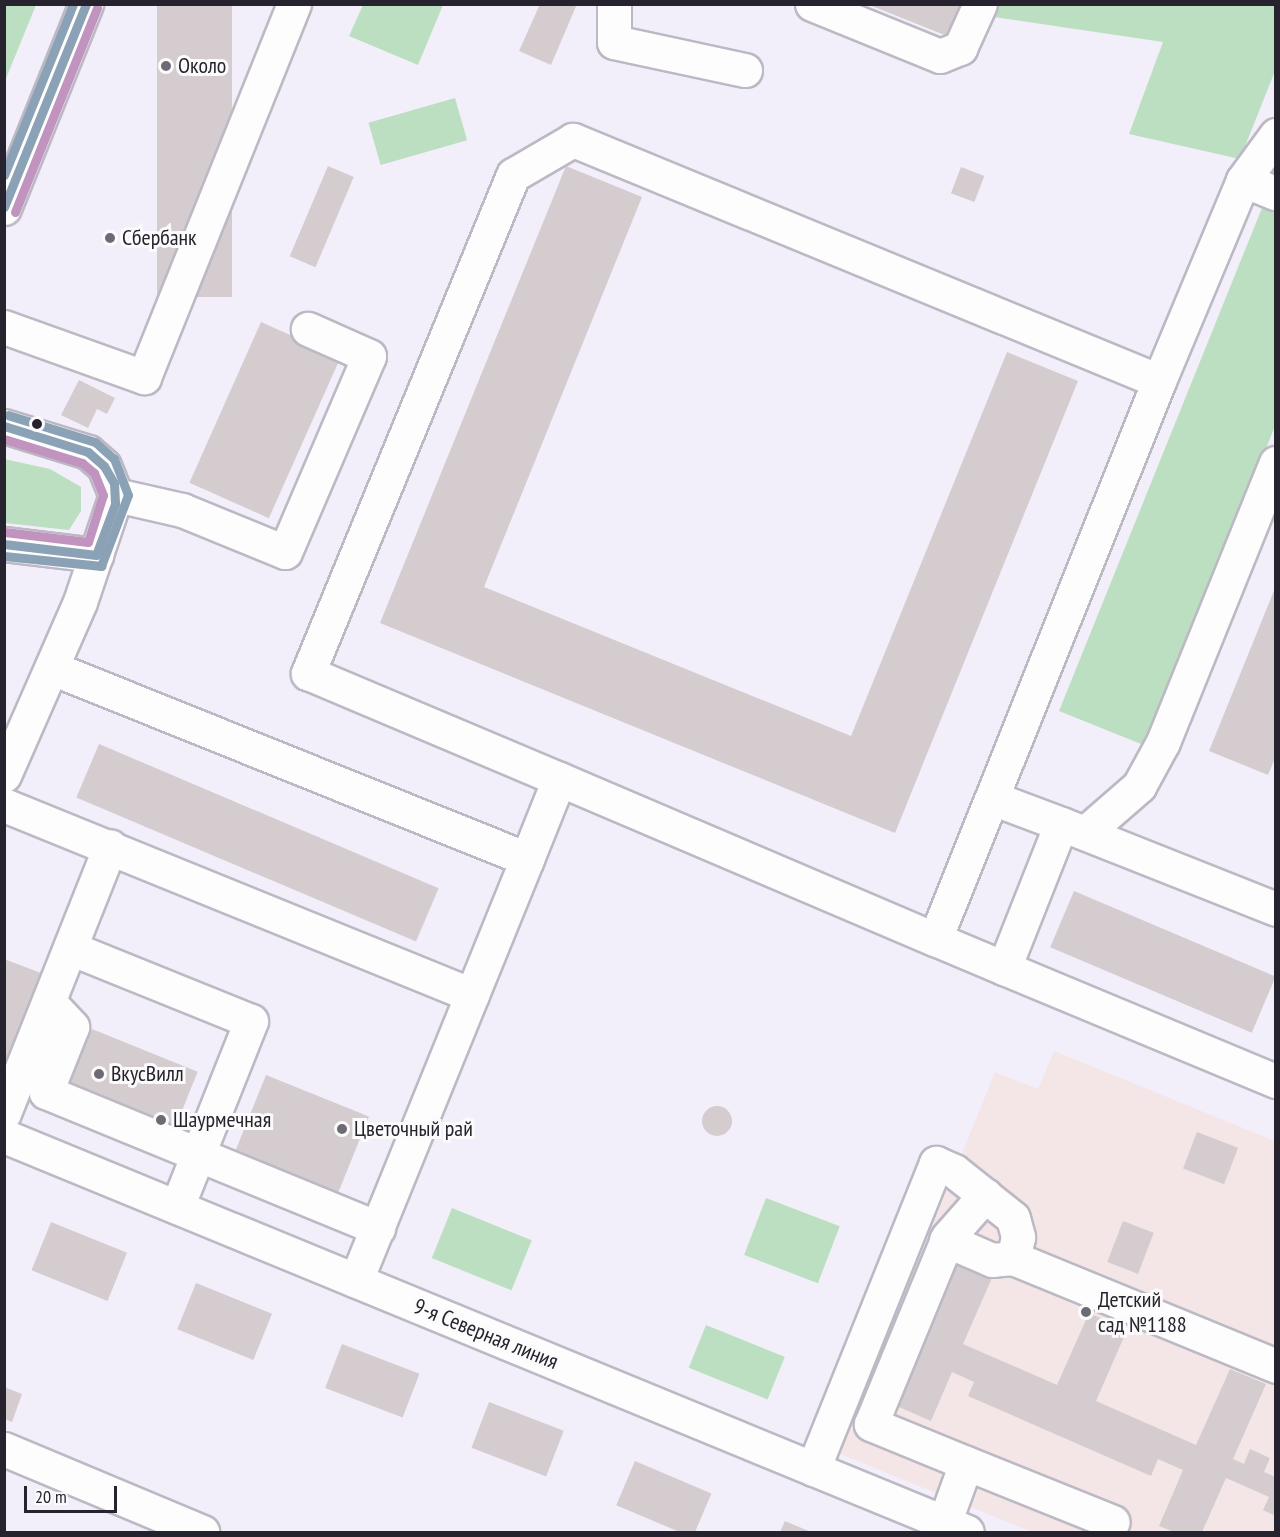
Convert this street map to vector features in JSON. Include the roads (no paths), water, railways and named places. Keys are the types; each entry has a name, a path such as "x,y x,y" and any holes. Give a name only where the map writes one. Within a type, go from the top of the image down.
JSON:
{"street":[{"path":"4,208 86,4"},
{"path":"4,327 144,377 294,4"},
{"path":"614,4 614,42 745,70"},
{"path":"812,4 940,56 960,48 980,4"},
{"path":"935,939 1159,381 1243,180 1275,135"},
{"path":"1159,381 573,140 513,175 308,673 1275,1081"},
{"path":"1243,180 1275,193"},
{"path":"116,495 182,510 285,552 369,356 308,329"},
{"path":"4,426 88,452 104,466 116,495 96,555 52,668 4,776"},
{"path":"1004,968 1073,829 1139,786 1163,742 1275,463"},
{"path":"4,544 96,555"},
{"path":"52,668 527,859"},
{"path":"356,1281 560,779"},
{"path":"992,798 1275,909"},
{"path":"4,804 472,995"},
{"path":"4,1113 110,846"},
{"path":"69,948 251,1021 177,1207"},
{"path":"49,1002 72,1027 46,1092 378,1228"},
{"name":"9-я Северная линия","path":"4,1136 813,1469 951,1530"},
{"path":"813,1469 936,1163 1014,1218 1018,1237 1013,1258"},
{"path":"985,1196 956,1222 946,1240 871,1424 1113,1522"},
{"path":"946,1240 992,1260 1013,1258 1275,1366"},
{"path":"4,1449 202,1533"},
{"path":"951,1530 966,1463"}],"place":[{"name":"Около","path":"166,66"},
{"name":"Сбербанк","path":"110,238"},
{"name":"ВкусВилл","path":"99,1074"},
{"name":"Шаурмечная","path":"161,1120"},
{"name":"Цветочный рай","path":"342,1129"},
{"name":"Детский сад №1188","path":"1086,1312"}]}
